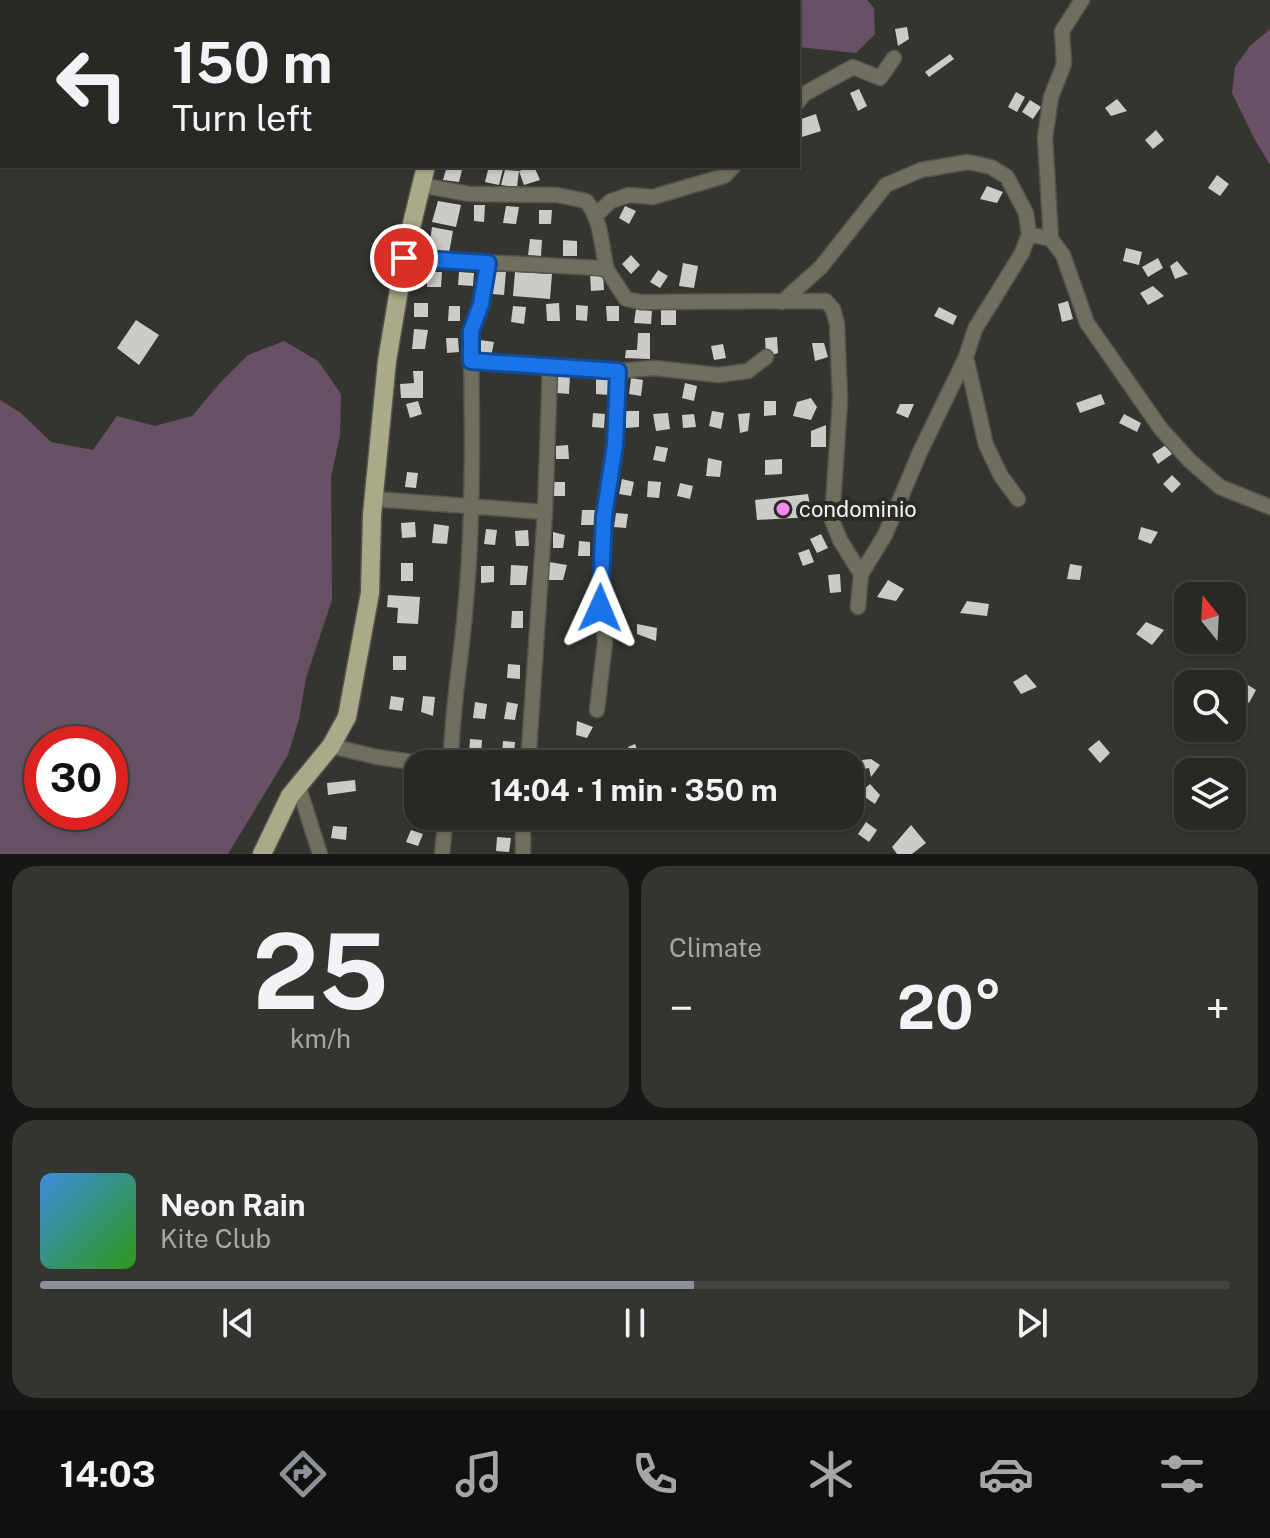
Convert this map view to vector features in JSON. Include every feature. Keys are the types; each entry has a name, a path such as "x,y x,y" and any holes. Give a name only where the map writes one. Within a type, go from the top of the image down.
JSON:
{"main road":[{"path":"262,854 298,785 331,746 347,717 370,593 374,499 387,361 404,258 425,168"}],"street":[{"path":"1082,0 1062,31 1064,64 1051,97 1045,137 1051,239 1063,255 1087,323 1161,429 1190,461 1220,487 1270,507"},
{"path":"800,99 804,94 853,67 880,78 894,58"},
{"path":"782,303 821,267 886,185 921,170 968,162 991,167 1007,177 1026,213 1029,234 1022,253 975,329 966,357 920,452 885,535 861,574 858,607"},
{"path":"597,214 611,201 629,195 653,197 724,176 732,168"},
{"path":"420,185 469,194 557,195 586,201 597,214 607,270 626,299 641,302 826,301 833,309 837,324 840,400 832,520 840,540 861,574"},
{"path":"1029,234 1051,239"},
{"path":"404,258 607,270"},
{"path":"451,750 453,707 465,611 470,507 471,331 481,304 488,263"},
{"path":"471,361 618,371 654,368 718,375 748,371 766,357"},
{"path":"966,357 986,445 1001,476 1018,499"},
{"path":"529,750 545,512 550,367"},
{"path":"597,710 605,642 600,591 603,531 615,445 618,371"},
{"path":"374,499 545,512"},
{"path":"331,746 404,761"},
{"path":"298,785 320,854"},
{"path":"442,854 445,830"},
{"path":"523,830 523,854"}],"shaded area":[{"path":"800,0 867,0 874,8 875,34 856,53 800,47"},
{"path":"1270,29 1270,165 1232,93 1235,67 1250,46"},
{"path":"284,341 318,361 341,394 340,435 331,477 332,600 306,678 299,719 288,755 228,854 0,854 0,400 21,413 51,442 93,450 117,416 155,426 192,416 248,355"}],"building":[{"path":"907,27 909,39 898,46 895,29"},
{"path":"950,54 954,59 929,77 925,72"},
{"path":"859,89 867,106 858,111 850,93"},
{"path":"1016,92 1025,97 1017,112 1008,107"},
{"path":"1117,99 1127,111 1111,116 1105,108"},
{"path":"1030,100 1041,107 1033,119 1022,112"},
{"path":"816,114 821,131 802,137 800,119"},
{"path":"1156,130 1164,140 1153,149 1145,140"},
{"path":"446,168 462,168 459,182 443,180"},
{"path":"488,168 503,169 499,185 485,182"},
{"path":"535,168 540,180 524,185 519,171"},
{"path":"505,170 519,171 517,187 501,185"},
{"path":"1217,175 1229,184 1220,196 1208,188"},
{"path":"987,186 1003,192 997,203 980,199"},
{"path":"438,201 461,205 456,227 432,222"},
{"path":"474,205 485,205 484,222 474,221"},
{"path":"506,206 519,207 516,224 503,223"},
{"path":"625,206 636,211 629,224 619,218"},
{"path":"539,210 552,210 551,224 539,224"},
{"path":"432,227 453,231 449,253 429,249"},
{"path":"530,239 542,240 541,256 528,255"},
{"path":"563,240 577,241 577,256 563,256"},
{"path":"1126,248 1142,252 1139,265 1123,261"},
{"path":"631,255 640,265 631,274 622,264"},
{"path":"1158,258 1163,268 1148,277 1142,267"},
{"path":"1177,261 1188,274 1175,279 1170,266"},
{"path":"683,263 698,266 694,288 679,286"},
{"path":"494,270 506,271 504,295 492,294"},
{"path":"658,270 668,276 660,288 650,282"},
{"path":"427,272 442,272 441,287 427,287"},
{"path":"459,272 474,273 473,286 458,285"},
{"path":"515,272 552,274 550,299 513,296"},
{"path":"603,272 604,290 591,291 590,273"},
{"path":"1153,286 1164,296 1148,305 1140,293"},
{"path":"1068,301 1073,319 1062,322 1058,304"},
{"path":"414,303 428,303 428,317 414,317"},
{"path":"559,303 560,321 547,321 546,304"},
{"path":"576,305 588,306 587,321 576,320"},
{"path":"449,306 460,306 460,321 448,321"},
{"path":"513,306 526,307 524,324 511,322"},
{"path":"606,306 619,306 619,321 607,321"},
{"path":"939,307 957,316 953,325 934,316"},
{"path":"636,309 652,311 651,324 634,323"},
{"path":"661,309 676,309 676,325 661,325"},
{"path":"136,320 159,335 139,365 117,348"},
{"path":"414,329 428,330 425,349 412,349"},
{"path":"638,333 650,333 650,359 625,358 626,350 637,350"},
{"path":"777,337 778,353 766,357 765,338"},
{"path":"446,338 458,338 459,352 447,353"},
{"path":"480,340 494,342 491,357 478,355"},
{"path":"812,343 824,343 828,357 815,361"},
{"path":"723,344 726,358 714,360 711,346"},
{"path":"413,371 423,371 423,398 401,398 400,384 414,383"},
{"path":"558,376 570,376 569,394 557,393"},
{"path":"596,376 610,377 609,395 596,394"},
{"path":"631,378 643,380 641,396 629,394"},
{"path":"685,383 697,386 694,401 682,398"},
{"path":"1101,394 1105,404 1080,413 1076,403"},
{"path":"811,398 817,407 811,420 793,416 797,402"},
{"path":"418,401 422,414 410,418 406,404"},
{"path":"764,401 776,401 776,415 764,416"},
{"path":"900,404 914,404 908,418 896,413"},
{"path":"626,411 639,411 639,427 626,428"},
{"path":"712,411 724,413 721,429 709,426"},
{"path":"593,413 605,414 604,428 592,427"},
{"path":"668,413 670,429 656,431 653,414"},
{"path":"750,413 748,431 740,433 738,414"},
{"path":"694,414 696,427 683,428 682,415"},
{"path":"1124,414 1141,423 1137,432 1119,423"},
{"path":"826,425 826,447 811,447 811,431"},
{"path":"568,445 569,459 556,459 556,446"},
{"path":"1166,445 1172,454 1158,464 1152,454"},
{"path":"656,446 668,448 665,462 653,460"},
{"path":"708,458 722,461 720,477 706,476"},
{"path":"782,459 782,474 765,475 765,460"},
{"path":"407,472 418,473 416,488 405,487"},
{"path":"1172,475 1181,484 1172,493 1163,484"},
{"path":"622,479 634,482 631,496 619,494"},
{"path":"648,481 661,482 659,498 647,497"},
{"path":"553,482 565,482 565,496 553,496"},
{"path":"680,483 693,486 690,499 677,496"},
{"name":"condominio","path":"808,494 812,517 757,520 755,500"},
{"path":"582,510 595,510 595,525 581,525"},
{"path":"616,513 628,514 626,528 614,527"},
{"path":"415,522 416,537 402,538 401,523"},
{"path":"434,524 449,526 447,544 432,543"},
{"path":"1141,527 1158,532 1151,544 1138,539"},
{"path":"486,529 497,530 495,545 484,544"},
{"path":"528,530 529,546 516,546 515,531"},
{"path":"553,532 565,535 563,548 553,548"},
{"path":"821,534 828,548 817,553 810,539"},
{"path":"579,541 590,542 590,556 578,556"},
{"path":"809,549 814,562 803,566 798,553"},
{"path":"549,562 567,565 563,580 547,580"},
{"path":"401,563 413,563 413,581 401,581"},
{"path":"1070,564 1082,566 1080,580 1067,579"},
{"path":"511,565 528,566 526,585 510,585"},
{"path":"481,566 494,566 494,582 481,583"},
{"path":"840,574 841,592 830,593 828,575"},
{"path":"888,580 904,589 896,601 877,597"},
{"path":"388,595 420,597 418,624 397,623 398,608 387,607"},
{"path":"967,601 989,604 987,616 960,613"},
{"path":"512,611 523,611 523,628 511,628"},
{"path":"1146,622 1164,630 1152,645 1136,634"},
{"path":"637,624 657,628 656,641 637,634"},
{"path":"393,656 406,656 406,670 393,670"},
{"path":"508,664 520,665 520,679 507,678"},
{"path":"1026,674 1037,687 1021,694 1013,682"},
{"path":"1246,684 1256,690 1249,703 1246,701"},
{"path":"391,696 404,698 402,711 389,709"},
{"path":"423,696 435,697 433,716 421,712"},
{"path":"475,702 487,704 485,719 473,718"},
{"path":"507,702 518,704 515,720 504,719"},
{"path":"577,721 593,727 587,738 576,735"},
{"path":"470,739 482,740 481,750 469,750"},
{"path":"1099,740 1110,753 1100,763 1088,749"},
{"path":"503,741 515,742 514,750 502,750"},
{"path":"871,759 880,765 871,777 869,768 864,769 864,760"},
{"path":"355,780 356,791 328,795 327,783"},
{"path":"870,784 880,795 875,804 864,796 864,789"},
{"path":"866,822 877,830 869,842 858,834 864,830"},
{"path":"911,825 926,843 912,854 897,854 892,847"},
{"path":"333,826 347,827 346,840 331,838"},
{"path":"411,830 423,834 418,846 406,842"},
{"path":"497,837 511,838 509,852 496,851"}],"place":[{"name":"condominio","path":"783,509"}],"route":[{"path":"404,258 488,263 481,304 471,331 471,361 618,371 615,445 604,516 600,608"}]}
